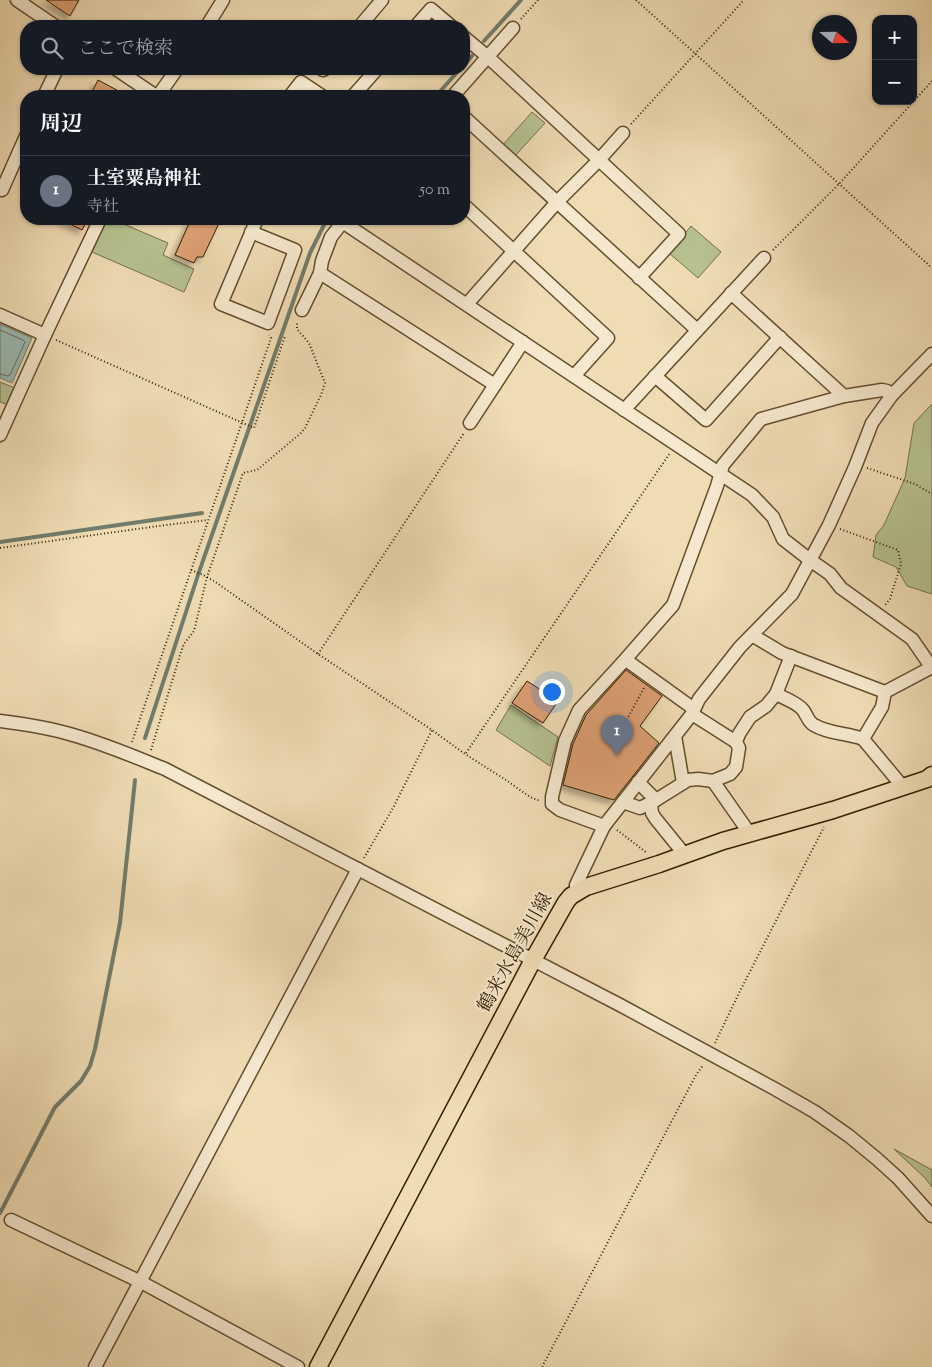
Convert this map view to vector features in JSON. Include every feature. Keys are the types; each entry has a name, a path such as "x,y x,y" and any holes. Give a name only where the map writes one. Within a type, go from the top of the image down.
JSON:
{"main road":[{"name":"鶴来水島美川線","path":"318,1367 533,960 566,902 576,892 723,841 833,810 927,779 932,775"}],"street":[{"path":"17,0 46,20"},
{"path":"210,20 223,0"},
{"path":"365,20 382,0"},
{"path":"421,20 431,9 444,20"},
{"path":"458,90 513,28"},
{"path":"470,42 488,56 679,234 639,278"},
{"path":"47,90 53,75"},
{"path":"125,75 148,90"},
{"path":"161,90 173,75"},
{"path":"358,90 372,75"},
{"path":"295,90 301,82 313,90"},
{"path":"470,122 697,330"},
{"path":"467,304 557,202 623,133"},
{"path":"2,190 20,150"},
{"path":"470,211 608,338 574,376"},
{"path":"0,435 45,334 97,225"},
{"path":"251,232 295,250 268,323 221,304 254,225"},
{"path":"302,310 320,274 322,261 331,237 339,225"},
{"path":"349,225 752,495 773,517 783,539 830,574 842,588 912,638 932,668 885,692 782,653 752,635"},
{"path":"624,410 764,258"},
{"path":"320,274 495,385"},
{"path":"732,293 844,396"},
{"path":"0,315 45,334"},
{"path":"655,376 706,420 780,337"},
{"path":"470,423 523,342"},
{"path":"576,892 576,885 606,824 675,736 705,692 740,647 792,594 829,525 872,423 892,396 932,354"},
{"path":"606,824 560,810 552,804 565,741 579,710 626,660 673,604 718,486 724,465 761,418 844,396 882,390 887,391 892,396"},
{"path":"736,742 750,718 766,706 776,694 791,656"},
{"path":"623,802 640,808 688,780 698,779 714,782 730,774 736,767 738,748 736,742 693,712 626,660"},
{"path":"863,739 882,707 885,692"},
{"path":"776,694 803,708 813,725 833,733 863,739 903,787"},
{"path":"0,721 72,734 165,769 711,1054 815,1112 849,1136 884,1165 932,1216"},
{"path":"675,736 683,783"},
{"path":"638,782 653,802 652,813 655,818 685,855"},
{"path":"714,782 750,834"},
{"path":"96,1367 358,869"},
{"path":"11,1220 141,1282 298,1367"}],"path":[{"path":"513,28 538,0"},
{"path":"636,0 932,268"},
{"path":"623,133 744,0"},
{"path":"764,258 839,184 932,81"},
{"path":"148,762 181,652 184,644 194,631 206,577 243,473 257,470 301,433 324,389 324,383 309,343 297,329 298,317 302,310"},
{"path":"128,754 271,338 268,323"},
{"path":"45,334 254,428 285,336"},
{"path":"318,654 470,423"},
{"path":"465,754 676,445"},
{"path":"855,467 871,469 915,484 932,494"},
{"path":"0,548 208,520"},
{"path":"829,525 898,550 901,564 890,599 877,614"},
{"path":"191,570 214,581 318,654 530,797 552,804"},
{"path":"620,732 650,677"},
{"path":"358,869 394,806 432,730"},
{"path":"542,1367 696,1075 711,1054 740,990 833,810"},
{"path":"606,824 661,863"}],"green space":[{"path":"532,112 545,123 514,157 501,147"},
{"path":"104,225 126,225 168,243 163,255 194,269 184,292 92,252"},
{"path":"691,226 721,252 698,278 669,253"},
{"path":"0,382 15,388 9,405 0,402"},
{"path":"932,404 932,594 907,586 896,567 873,557 876,535 884,525 905,478 914,423"},
{"path":"511,705 558,737 550,766 496,730"},
{"path":"894,1149 932,1170 932,1187 925,1178"}],"water":[{"path":"0,324 32,338 12,383 0,378"}],"building":[{"path":"46,0 79,0 70,16"},
{"path":"98,80 117,90 93,90"},
{"path":"72,225 85,225 82,230"},
{"path":"188,225 218,225 203,257 197,257 194,263 175,255"},
{"path":"626,670 662,696 640,726 659,743 614,800 563,785 573,744 586,715"},
{"path":"527,681 558,701 543,723 512,703"}],"waterway":[{"path":"484,41 521,0"},
{"path":"441,90 455,75"},
{"path":"145,738 198,575 310,253 324,225"},
{"path":"0,542 202,513"},
{"path":"0,1213 55,1107 81,1081 90,1066 120,923 135,780"}],"place":[{"name":"土室粟島神社","path":"617,756"}]}
